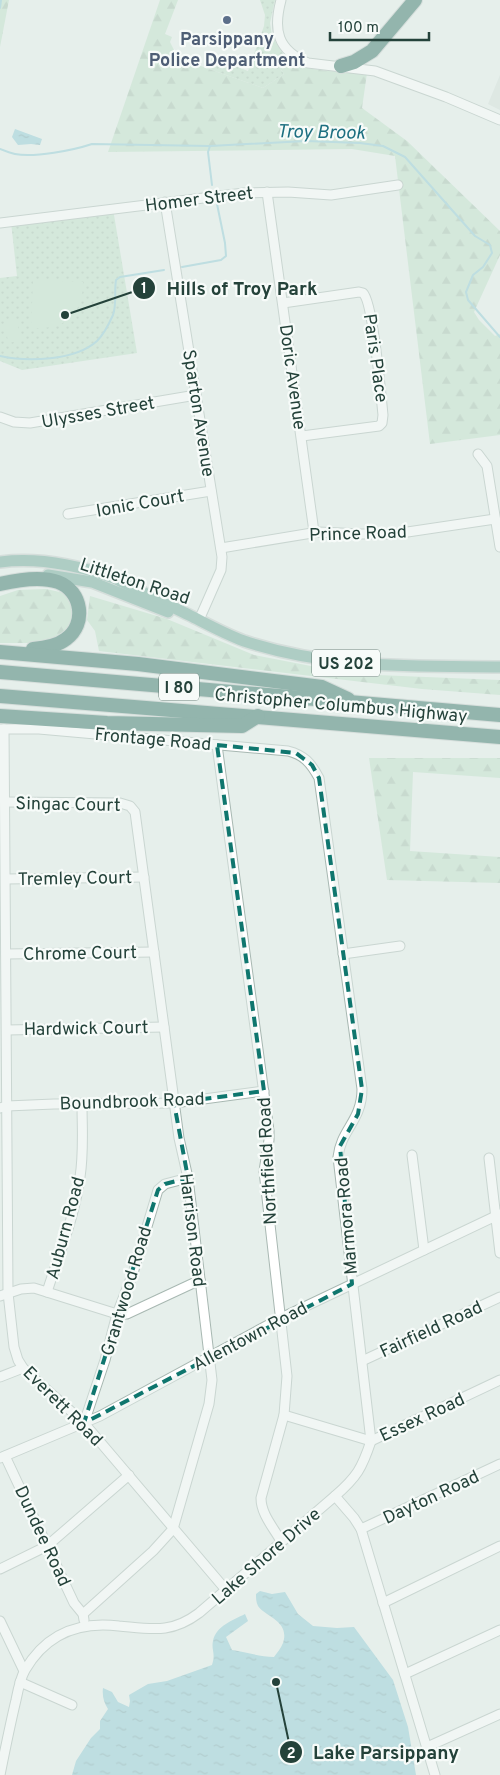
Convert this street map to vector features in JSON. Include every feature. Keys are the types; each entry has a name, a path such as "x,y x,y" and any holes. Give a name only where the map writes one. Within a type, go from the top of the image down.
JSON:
{"highway":[{"path":"341,66 354,62 372,51 415,0"},
{"path":"0,584 31,580 58,582 73,593 79,610 78,622 74,630 69,637 59,644 35,649 0,648"},
{"path":"0,652 138,664 322,687 358,703"},
{"name":"Christopher Columbus Highway","path":"0,672 500,715"},
{"name":"Christopher Columbus Highway","path":"0,696 500,736"},
{"path":"1,724 107,723 242,726 258,716"}],"main road":[{"name":"Littleton Road","path":"0,562 30,560 80,567 114,578 228,634 266,647 299,655 346,663 394,667 500,667"},
{"name":"Littleton Road","path":"0,579 42,574 84,580 166,611 199,620"}],"street":[{"path":"281,0 276,25 280,39 286,49 300,59 308,63 375,71 500,120"},
{"name":"Homer Street","path":"0,223 164,202 267,192 331,195 398,185"},
{"name":"Doric Avenue","path":"267,192 314,532"},
{"name":"Sparton Avenue","path":"164,202 222,556 221,570 199,620"},
{"name":"Paris Place","path":"283,303 363,293 368,300 375,349 383,415 382,423 379,426 302,436"},
{"name":"Ulysses Street","path":"0,417 14,422 30,423 196,395"},
{"path":"478,454 487,466 496,490 495,519 500,547"},
{"name":"Ionic Court","path":"68,514 211,491"},
{"name":"Prince Road","path":"221,548 314,532 394,534 495,519"},
{"name":"Frontage Road","path":"1,724 288,751 304,757"},
{"name":"Everett Road","path":"1,724 6,802 6,879 3,922 6,954 7,1030 3,1107 4,1294 15,1351 23,1368 84,1423 226,1590"},
{"name":"Northfield Road","path":"217,745 269,1131 264,1171 287,1376 284,1415 261,1498 266,1516 281,1541"},
{"name":"Marmora Road","path":"304,757 312,765 319,778 362,1089 362,1099 358,1114 343,1138 338,1158 371,1441 359,1472 335,1496"},
{"name":"Singac Court","path":"6,802 120,803 130,806"},
{"name":"Harrison Road","path":"83,1614 153,1551 173,1529 209,1404 212,1380 188,1178 179,1138 135,812 130,806"},
{"name":"Tremley Court","path":"6,879 144,877"},
{"path":"343,954 400,946"},
{"name":"Chrome Court","path":"6,954 154,952"},
{"name":"Hardwick Court","path":"7,1030 164,1027"},
{"name":"Boundbrook Road","path":"3,1107 82,1103 174,1103 264,1091"},
{"name":"Auburn Road","path":"47,1292 76,1200 79,1184 83,1140 82,1103"},
{"path":"412,1155 424,1250"},
{"path":"489,1158 498,1215 500,1253"},
{"name":"Grantwood Road","path":"84,1423 105,1360 117,1314 133,1273 158,1190 165,1184 188,1178"},
{"name":"Allentown Road","path":"2,1457 84,1423 280,1318 498,1215"},
{"path":"4,1294 34,1288 117,1314 127,1314 200,1280"},
{"name":"Fairfield Road","path":"362,1362 500,1297"},
{"path":"0,1377 23,1368"},
{"name":"Essex Road","path":"284,1415 371,1441 500,1380"},
{"name":"Dundee Road","path":"2,1457 74,1603 83,1614"},
{"name":"Dayton Road","path":"361,1529 500,1464"},
{"path":"0,1569 47,1546 129,1475"},
{"name":"Lake Shore Drive","path":"0,1775 24,1671 54,1639 84,1625 106,1624 144,1629 166,1629 177,1626 192,1618 335,1496 361,1529 435,1775"},
{"path":"383,1603 500,1546"},
{"path":"83,1614 84,1625"},
{"path":"0,1621 24,1671"},
{"path":"405,1674 500,1630"},
{"path":"20,1682 72,1705"},
{"path":"427,1747 500,1714"}],"highlighted area":[{"path":"217,745 296,753 312,765 319,778 362,1089 358,1114 340,1146 352,1284 84,1423 158,1190 165,1184 188,1178 174,1103 264,1091"}],"shaded area":[{"path":"500,75 500,110 488,104"}],"green space":[{"path":"0,0 9,0 0,47"},
{"path":"160,0 178,0 165,34 172,37 170,42 177,56 206,68 263,88 284,74 266,48 272,36 286,57 297,65 322,70 367,73 362,108 407,141 500,231 500,255 474,312 479,320 495,336 500,334 500,435 430,444 395,156 352,149 108,152"},
{"path":"260,0 275,0 270,23 272,36 266,48 284,74 263,88 206,68 210,57 248,71 264,26 265,15"},
{"path":"113,209 137,353 22,370 0,361 0,278 17,276 11,222"},
{"path":"33,280 83,282 80,304 75,312 62,323 43,328 31,328"},
{"path":"17,319 20,341 8,343 5,320"},
{"path":"46,589 69,594 75,605 70,631 45,643 0,643 0,596 18,590"},
{"path":"90,596 167,619 254,655 352,674 500,680 500,695 422,689 99,651 95,631 87,620"},
{"path":"369,758 500,758 500,778 413,772 410,851 500,857 500,883 387,880"}],"water":[{"path":"15,129 42,139 40,145 18,145 12,137"},
{"path":"260,1591 272,1594 285,1592 298,1614 313,1626 354,1627 393,1680 408,1727 416,1775 72,1775 76,1761 91,1738 100,1729 100,1721 108,1709 105,1704 103,1688 112,1692 118,1702 129,1707 129,1695 148,1684 167,1681 212,1665 214,1657 213,1641 218,1631 221,1627 245,1614 248,1621 226,1637 232,1650 274,1657 283,1643 283,1630 281,1625 258,1606 256,1594"}],"waterway":[{"name":"Troy Brook","path":"0,8 1,0"},
{"name":"Troy Brook","path":"0,149 15,154 33,155 65,151 92,144 210,146 306,141 360,143 383,146 405,157 475,236 490,245 492,253 483,267 473,275 466,292 468,300 500,337"},
{"path":"210,146 208,152 212,185"},
{"path":"182,267 221,260 226,256 217,204"},
{"path":"0,356 23,359 50,358 76,353 88,348 102,335 113,315 116,280 120,277 164,270"}],"place":[{"name":"Parsippany Police Department","path":"227,20"},
{"name":"Hills of Troy Park","path":"65,315"},
{"name":"Lake Parsippany","path":"276,1682"}]}
